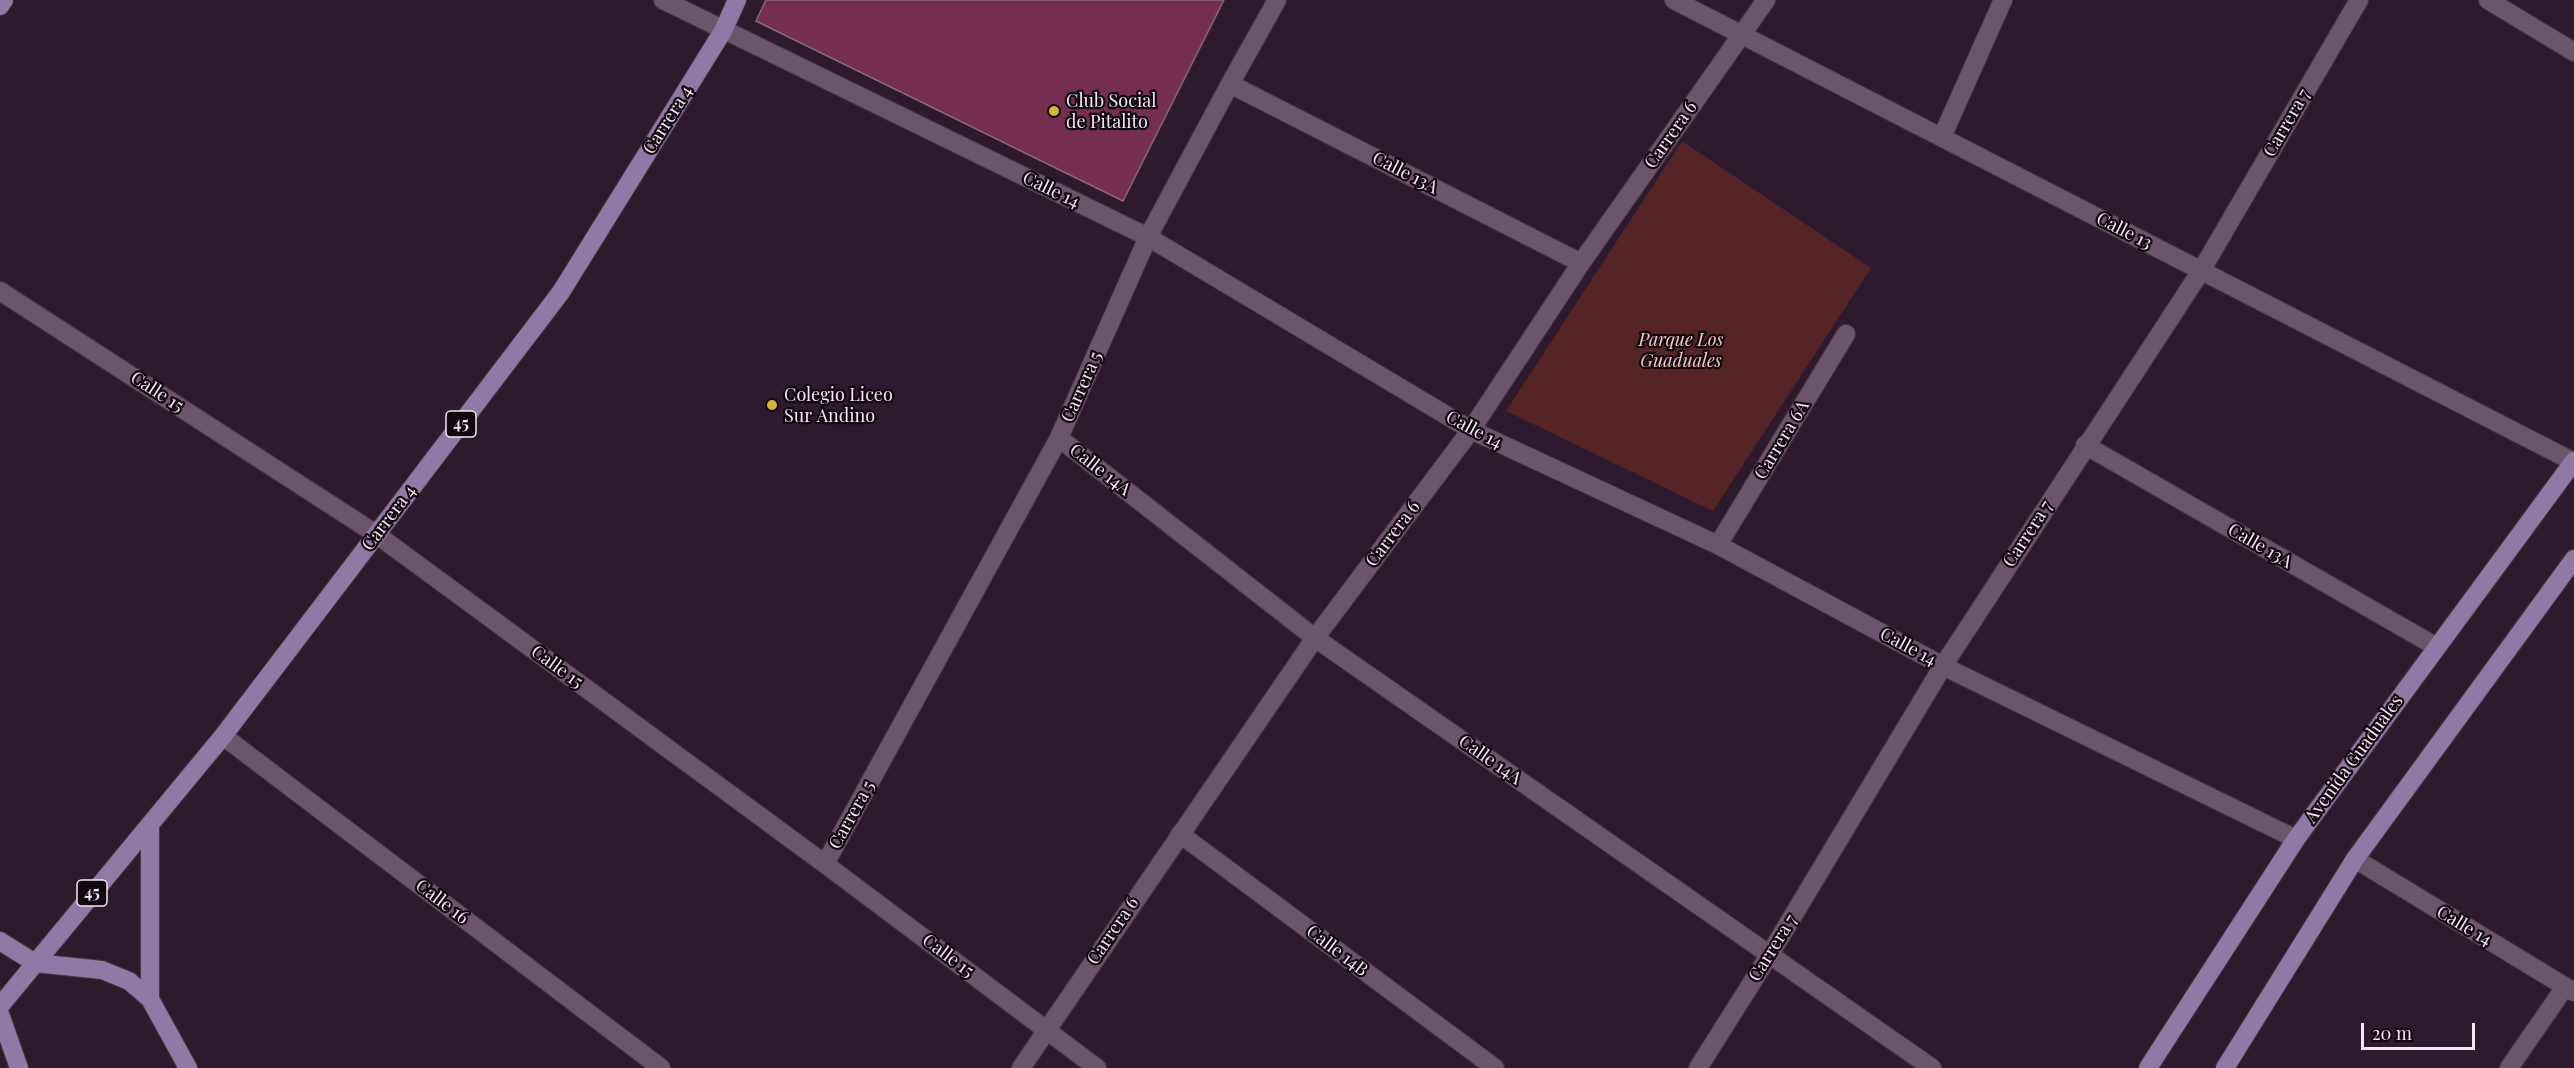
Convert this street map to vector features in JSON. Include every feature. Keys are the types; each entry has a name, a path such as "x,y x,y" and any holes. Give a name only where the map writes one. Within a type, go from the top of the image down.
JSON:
{"main road":[{"path":"0,6 4,0"},
{"name":"Carrera 4","path":"0,1006 223,736 561,292 723,31 738,0"},
{"name":"Avenida Guaduales","path":"2148,1068 2296,839 2435,646 2574,461"},
{"path":"2225,1068 2355,859 2574,559"},
{"path":"150,824 150,999"},
{"path":"0,941 35,963 102,970 129,981 150,999 188,1068"},
{"path":"0,1014 19,1068"}],"street":[{"name":"Calle 14","path":"663,0 1148,237 1471,430 1718,545 1943,666 2296,839"},
{"name":"Carrera 5","path":"825,864 1059,438 1148,237 1277,0"},
{"name":"Calle 13","path":"1674,0 2574,461"},
{"name":"Carrera 6","path":"1021,1068 1315,639 1471,430 1581,263 1766,0"},
{"path":"1942,137 2003,0"},
{"name":"Carrera 7","path":"1698,1068 1770,954 1943,666 2085,445 2201,271 2359,0"},
{"path":"2488,0 2574,52"},
{"name":"Calle 13A","path":"1230,84 1581,263"},
{"name":"Calle 15","path":"0,291 376,534 825,864 1097,1068"},
{"name":"Carrera 6A","path":"1718,545 1846,334"},
{"name":"Calle 14A","path":"1059,438 1315,639 1932,1068"},
{"name":"Calle 13A","path":"2085,445 2435,646"},
{"name":"Calle 16","path":"223,736 661,1068"},
{"name":"Calle 14B","path":"1180,834 1495,1068"},
{"name":"Calle 14","path":"2355,859 2570,989"},
{"path":"2509,1068 2570,989"}],"green space":[{"name":"Parque Los Guaduales","path":"1682,141 1871,268 1713,511 1506,411"}],"building":[{"name":"Club Social de Pitalito","path":"766,0 1224,0 1123,201 756,21"}],"place":[{"name":"Club Social de Pitalito","path":"1054,111"},
{"name":"Colegio Liceo Sur Andino","path":"772,405"}]}
